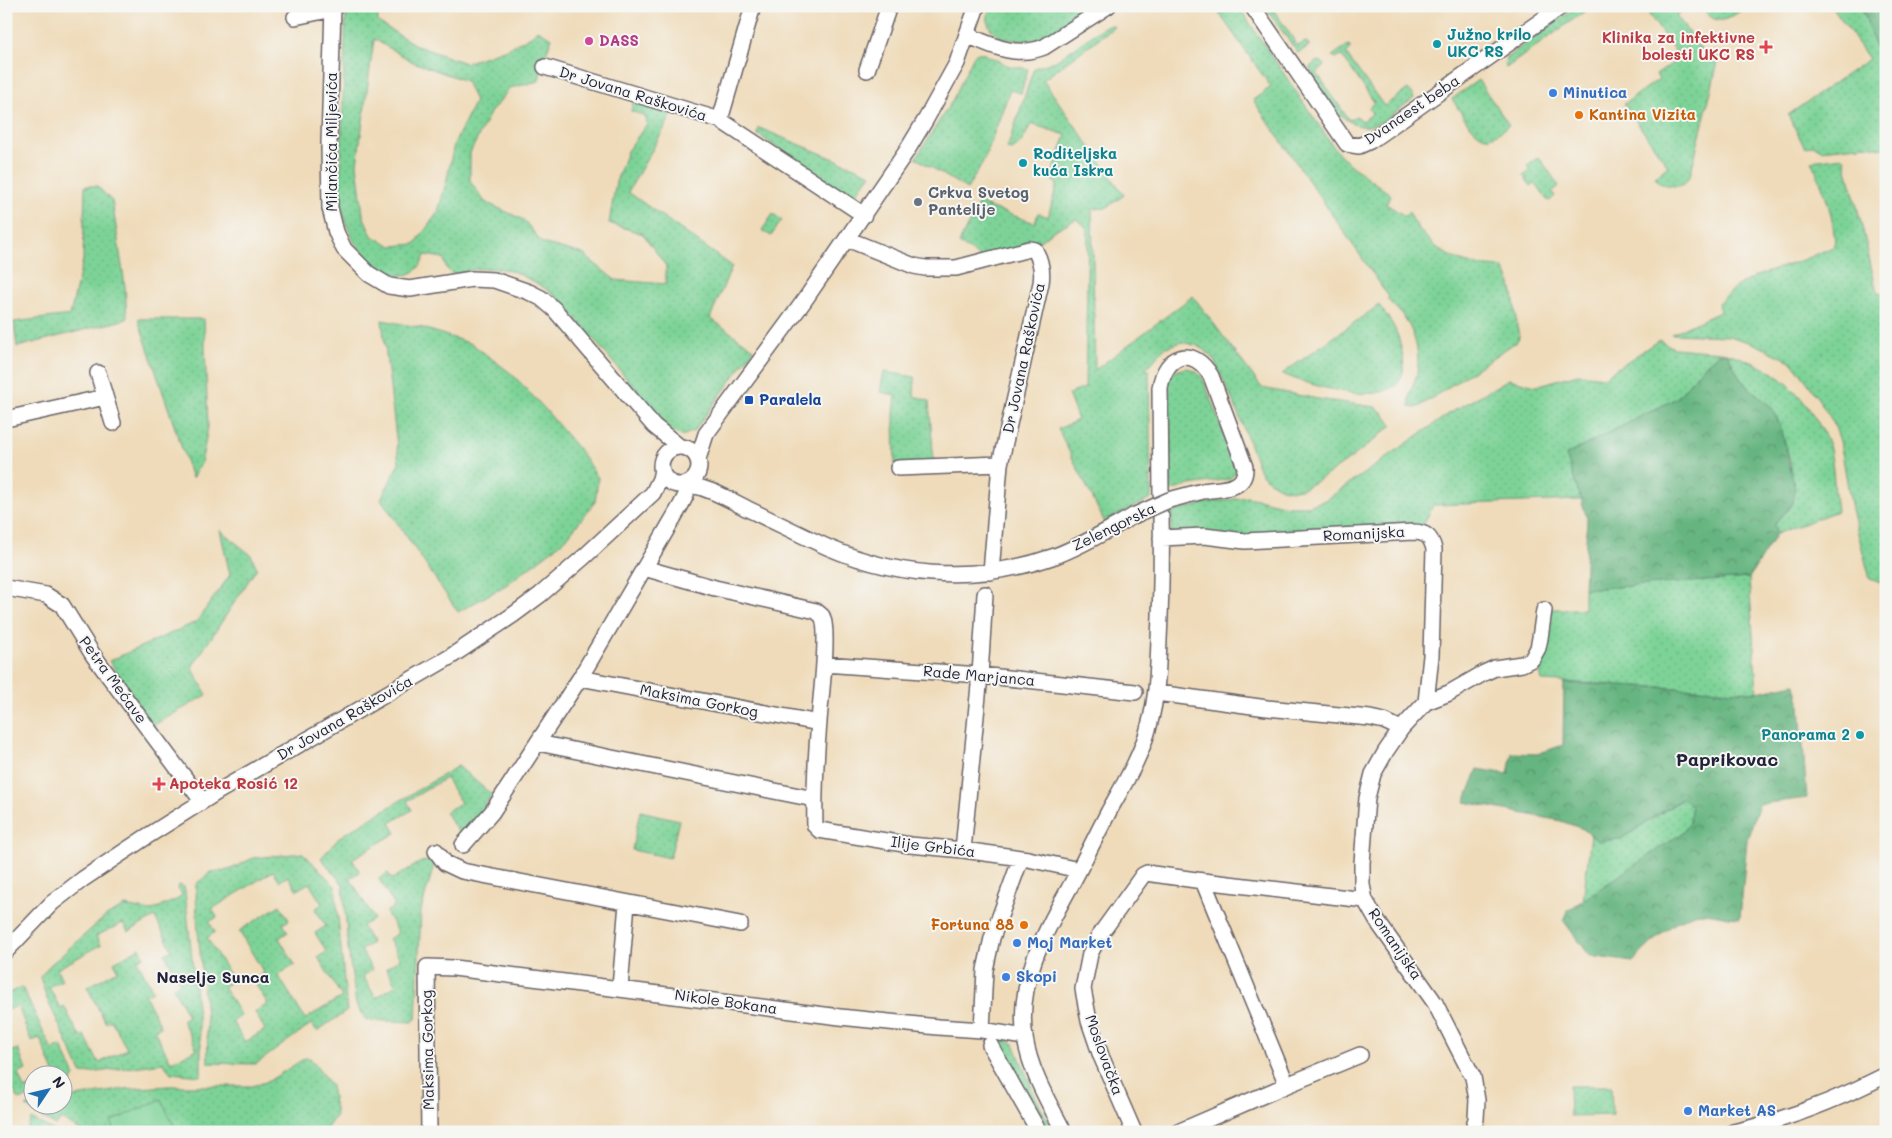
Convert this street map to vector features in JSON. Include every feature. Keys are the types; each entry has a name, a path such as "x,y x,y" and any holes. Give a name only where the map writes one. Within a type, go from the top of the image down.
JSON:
{"street":[{"path":"720,120 752,6"},
{"path":"867,70 889,6"},
{"path":"463,845 492,812 580,678 684,500 689,477 706,434 864,215 926,119 957,63 977,6"},
{"path":"967,35 1005,50 1019,52 1034,51 1044,47 1108,6"},
{"name":"Dvanaest beba","path":"1252,6 1347,144 1359,146 1370,141 1562,6"},
{"path":"295,18 333,8"},
{"name":"Milančića Miljevića","path":"333,8 329,201 334,227 344,249 369,274 390,286 410,289 472,279 494,280 541,298 554,309 654,426 666,454"},
{"name":"Dr Jovana Raškovića","path":"545,67 720,120 864,215"},
{"name":"Dr Jovana Raškovića","path":"847,239 914,266 924,268 956,268 1032,248 1039,257 1042,274 1000,464 991,572"},
{"name":"Zelengorska","path":"689,477 706,488 814,541 878,566 963,575 991,572 1055,556 1133,516 1170,500 1240,483 1245,473 1245,467 1211,376 1206,368 1196,359 1190,357 1181,358 1169,363 1162,374 1160,388 1161,495"},
{"path":"98,373 113,423"},
{"path":"6,419 105,397"},
{"name":"Milančića Miljevića","path":"654,426 683,447"},
{"path":"689,477 666,478 661,464 666,454 675,448 683,447 706,434"},
{"path":"683,447 690,450 689,477"},
{"path":"898,468 1000,464"},
{"name":"Dr Jovana Raškovića","path":"653,493 662,470"},
{"name":"Dr Jovana Raškovića","path":"6,951 41,913 69,890 202,801 450,658 540,595 653,493 689,477"},
{"name":"Zelengorska","path":"1064,1132 1039,1081 1025,1037 1025,997 1030,972 1042,940 1132,773 1149,727 1156,693 1161,604 1161,516"},
{"name":"Romanijska","path":"1161,538 1204,536 1245,541 1413,532 1426,534 1432,541 1434,549 1431,656 1426,702"},
{"name":"Ilije Grbića","path":"644,568 715,588 816,611 822,616 825,630 824,664 814,799 815,826 819,830 910,846 963,850 1021,858 1079,870"},
{"name":"Petra Mećave","path":"6,588 46,595 62,605 93,655 202,801"},
{"path":"963,850 980,675 985,594"},
{"name":"Romanijska","path":"1472,1132 1476,1119 1477,1100 1473,1077 1435,1003 1377,921 1365,900 1362,885 1362,863 1367,798 1370,783 1378,765 1401,729 1426,702 1449,692 1484,672 1495,668 1522,664 1532,658 1538,648 1544,610"},
{"name":"Rade Marjanca","path":"824,664 980,675 1135,692"},
{"name":"Maksima Gorkog","path":"580,678 819,723"},
{"path":"1156,693 1267,708 1370,718 1384,721 1401,729"},
{"path":"538,743 814,799"},
{"path":"436,850 446,863 462,871 740,924"},
{"path":"982,1030 985,970 992,938 1021,858"},
{"name":"Moslovačka","path":"1134,1132 1089,1021 1083,989 1090,954 1099,936 1142,875 1153,874 1203,881"},
{"path":"1287,1085 1203,881 1365,900"},
{"path":"620,988 627,903"},
{"name":"Maksima Gorkog","path":"427,967 429,1132"},
{"name":"Nikole Bokana","path":"427,967 454,968 840,1017 982,1030 1025,1037"},
{"path":"990,1045 1039,1132"},
{"path":"1178,1132 1360,1055"},
{"path":"1733,1132 1777,1121 1832,1101 1886,1075"}],"green space":[{"path":"346,6 377,6 378,22 417,46 465,63 507,49 533,35 537,30 552,38 543,61 539,81 510,88 490,113 470,153 470,181 485,202 524,220 542,243 583,254 615,280 666,284 666,266 643,234 609,223 616,182 627,151 647,124 645,116 631,111 634,100 673,113 628,192 732,266 710,318 754,349 694,431 682,436 671,431 562,302 540,285 515,272 497,268 451,273 446,268 444,258 425,255 419,267 411,273 402,275 382,269 364,254 353,240 342,208 340,195","holes":["374,39 413,62 466,81 475,101 454,144 438,212 415,244 392,246 372,236 363,215 357,164"]},
{"path":"991,6 1088,6 1045,36 1025,41 1004,38 990,28 988,14"},
{"path":"1214,6 1238,6 1335,149 1349,164 1390,194 1391,196 1386,204 1405,216 1409,212 1420,230 1434,246 1452,257 1476,265 1503,268 1510,282 1513,296 1519,337 1516,342 1420,406 1410,407 1410,395 1416,377 1418,355 1410,326 1402,314 1387,299 1389,297 1253,100 1271,87"},
{"path":"1264,6 1271,6 1298,46 1305,42 1309,46 1298,53"},
{"path":"1578,6 1592,6 1506,68 1506,58"},
{"path":"1643,6 1684,6 1686,8 1676,15 1705,55 1717,50 1720,54 1690,176 1684,183 1678,186 1661,184 1655,177 1668,166 1624,104 1659,79 1656,75 1680,58"},
{"path":"1701,6 1737,6 1740,11 1729,18 1719,20 1710,16"},
{"path":"1832,6 1862,6 1877,53 1886,49 1886,149 1867,145 1821,150 1813,145 1805,148 1788,115 1869,59"},
{"path":"1862,6 1886,6 1886,49 1877,53"},
{"path":"1111,25 1114,27 1043,80 1124,195 1106,208 1092,209 1095,370 1193,296 1262,388 1318,399 1375,407 1383,413 1392,425 1344,464 1302,488 1288,490 1279,487 1260,472 1235,405 1212,356 1198,346 1182,342 1166,347 1145,370 1149,370 1151,499 1104,521 1058,429 1078,420 1068,394 1085,388 1088,229 1076,219 1053,231 1040,241 979,259 977,255 959,243 982,200 983,205 1035,223 1038,213 1048,217 1057,184 1050,179 1066,135 1031,124 1018,146 1010,150 1007,149 1034,68 1056,61 1104,27"},
{"path":"1348,45 1350,49 1346,54 1384,106 1408,89 1414,98 1379,123 1367,126 1356,125 1346,120 1330,102 1311,72 1310,67 1317,61 1322,62 1325,66 1317,73 1349,120 1356,116 1363,121 1372,114 1369,108 1374,102 1342,56 1337,58 1332,56"},
{"path":"982,53 1009,66 1028,69 1021,93 1010,90 984,160 967,189 916,158 952,101 974,55"},
{"path":"1478,80 1509,125 1493,136 1487,137 1475,131 1452,99"},
{"path":"759,128 871,174 853,198 757,134"},
{"path":"1539,157 1559,186 1552,192 1555,196 1550,201 1547,200 1535,183 1531,186 1523,175 1530,170 1527,165"},
{"path":"1844,157 1877,293 1886,292 1886,585 1870,579 1852,510 1840,441 1833,422 1792,362 1755,344 1729,336 1671,334 1720,312 1718,303 1737,286 1754,277 1835,246 1828,202 1811,161"},
{"path":"85,186 97,186 112,201 125,286 127,319 17,347 14,322 70,315 83,260"},
{"path":"773,214 782,220 771,236 762,230"},
{"path":"1379,305 1394,327 1402,352 1403,373 1394,386 1379,392 1337,391 1282,374"},
{"path":"138,319 204,319 208,427 201,464 192,478"},
{"path":"382,320 423,328 472,344 512,374 545,409 580,451 598,478 595,502 565,540 506,585 458,612 381,499 399,463"},
{"path":"1659,340 1674,348 1721,352 1705,365 1677,398 1566,455 1581,500 1433,505 1422,528 1253,538 1171,534 1172,512 1211,502 1248,497 1288,506 1307,506 1326,500 1450,413 1509,379 1536,386 1578,374 1604,377"},
{"path":"1721,352 1727,353 1741,380 1772,408 1781,428 1795,488 1793,503 1774,525 1776,534 1749,578 1584,589 1587,518 1566,455 1677,398 1705,365"},
{"path":"1727,353 1767,369 1778,376 1797,393 1806,405 1822,429 1830,449 1837,511 1776,534 1774,525 1793,503 1791,464 1781,428 1772,408 1741,380"},
{"path":"1184,368 1195,371 1203,379 1234,460 1236,470 1235,474 1229,479 1190,485 1171,491 1169,379 1174,372"},
{"path":"884,372 915,377 914,396 929,401 934,465 895,465 894,415 896,395 880,392"},
{"path":"220,530 251,555 257,568 192,667 207,695 152,726 109,661 196,622 230,575"},
{"path":"1749,578 1757,692 1542,681 1535,661 1547,609 1584,609 1584,589"},
{"path":"1564,683 1757,692 1795,684 1800,706 1807,798 1759,804 1747,840 1740,918 1706,913 1692,915 1664,932 1633,962 1590,956 1563,920 1567,911 1682,833 1690,822 1691,807 1683,798 1621,839 1598,841 1583,829 1561,821 1465,802 1478,769 1508,774 1512,753 1537,754 1563,745"},
{"path":"458,766 492,795 461,836 445,812 461,803 446,778 407,801 412,810 390,823 396,833 352,859 360,872 350,878 374,919 362,926 372,943 361,950 372,970 363,976 376,998 396,985 386,968 400,959 389,939 398,933 386,912 395,906 379,879 388,873 392,879 421,862 432,860 435,862 421,910 416,1019 412,1022 366,1020 356,1004 348,948 343,884 321,858 341,836"},
{"path":"1684,798 1692,807 1690,822 1682,833 1583,901 1591,834 1598,841 1621,839"},
{"path":"640,811 679,820 670,858 632,850"},
{"path":"303,853 335,886 347,1011 317,1031 311,1024 256,1064 208,1063 196,884 211,872 229,870 253,858","holes":["273,871 280,881 288,876 297,890 309,883 322,904 315,909 326,926 315,933 327,952 318,957 342,997 305,1019 278,975 295,965 279,938 288,932 283,924 289,920 280,905 239,931 264,973 253,980 268,1004 255,1012 265,1030 245,1042 232,1022 241,1016 223,987 233,980 207,938 215,932 209,922 217,917 212,909"]},
{"path":"179,885 184,887 185,891 201,1046 201,1076 171,1073 163,1063 82,1074 47,999 40,977 49,966 106,916 125,906 150,911 178,899 182,895 177,887","holes":["155,917 172,950 165,954 180,983 173,987 188,1016 182,1020 197,1049 171,1062 154,1030 161,1027 145,995 153,991 137,960 144,956 140,948 114,962 118,970 87,987 106,1023 111,1020 127,1049 99,1063 84,1035 80,1037 64,1006 60,1008 49,987 62,980 57,969 101,945 96,936 123,923 128,932"]},
{"path":"22,987 52,1050 61,1046 70,1066 51,1066 40,1038 31,1041 18,1006 6,1010 6,994"},
{"path":"993,1038 1009,1041 1014,1044 1036,1098 1054,1132 1043,1132"},
{"path":"18,1049 24,1066 22,1066 22,1072 18,1074 22,1084 22,1099 19,1100 6,1077 6,1053"},
{"path":"305,1058 310,1058 331,1086 336,1115 324,1132 83,1132 61,1119 56,1126 38,1116 72,1116 72,1098 125,1089 169,1086 252,1086 269,1081"},
{"path":"72,1070 75,1076 72,1081"},
{"path":"1569,1086 1611,1086 1612,1115 1570,1116"},
{"path":"161,1099 177,1132 116,1132 111,1122"},
{"path":"31,1119 57,1132 49,1130 46,1132 26,1132"}],"place":[{"name":"DASS","path":"589,41"},
{"name":"Južno krilo UKC RS","path":"1437,44"},
{"name":"Klinika za infektivne bolesti UKC RS","path":"1766,47"},
{"name":"Minutica","path":"1553,93"},
{"name":"Kantina Vizita","path":"1579,115"},
{"name":"Roditeljska kuća Iskra","path":"1023,163"},
{"name":"Crkva Svetog Pantelije","path":"918,202"},
{"name":"Paralela","path":"749,400"},
{"name":"Panorama 2","path":"1860,735"},
{"name":"Apoteka Rosić 12","path":"159,784"},
{"name":"Fortuna 88","path":"1024,925"},
{"name":"Moj Market","path":"1017,943"},
{"name":"Skopi","path":"1006,977"},
{"name":"Market AS","path":"1688,1111"}],"district":[{"name":"Paprikovac","path":"1727,760"},
{"name":"Naselje Sunca","path":"213,977"}]}
